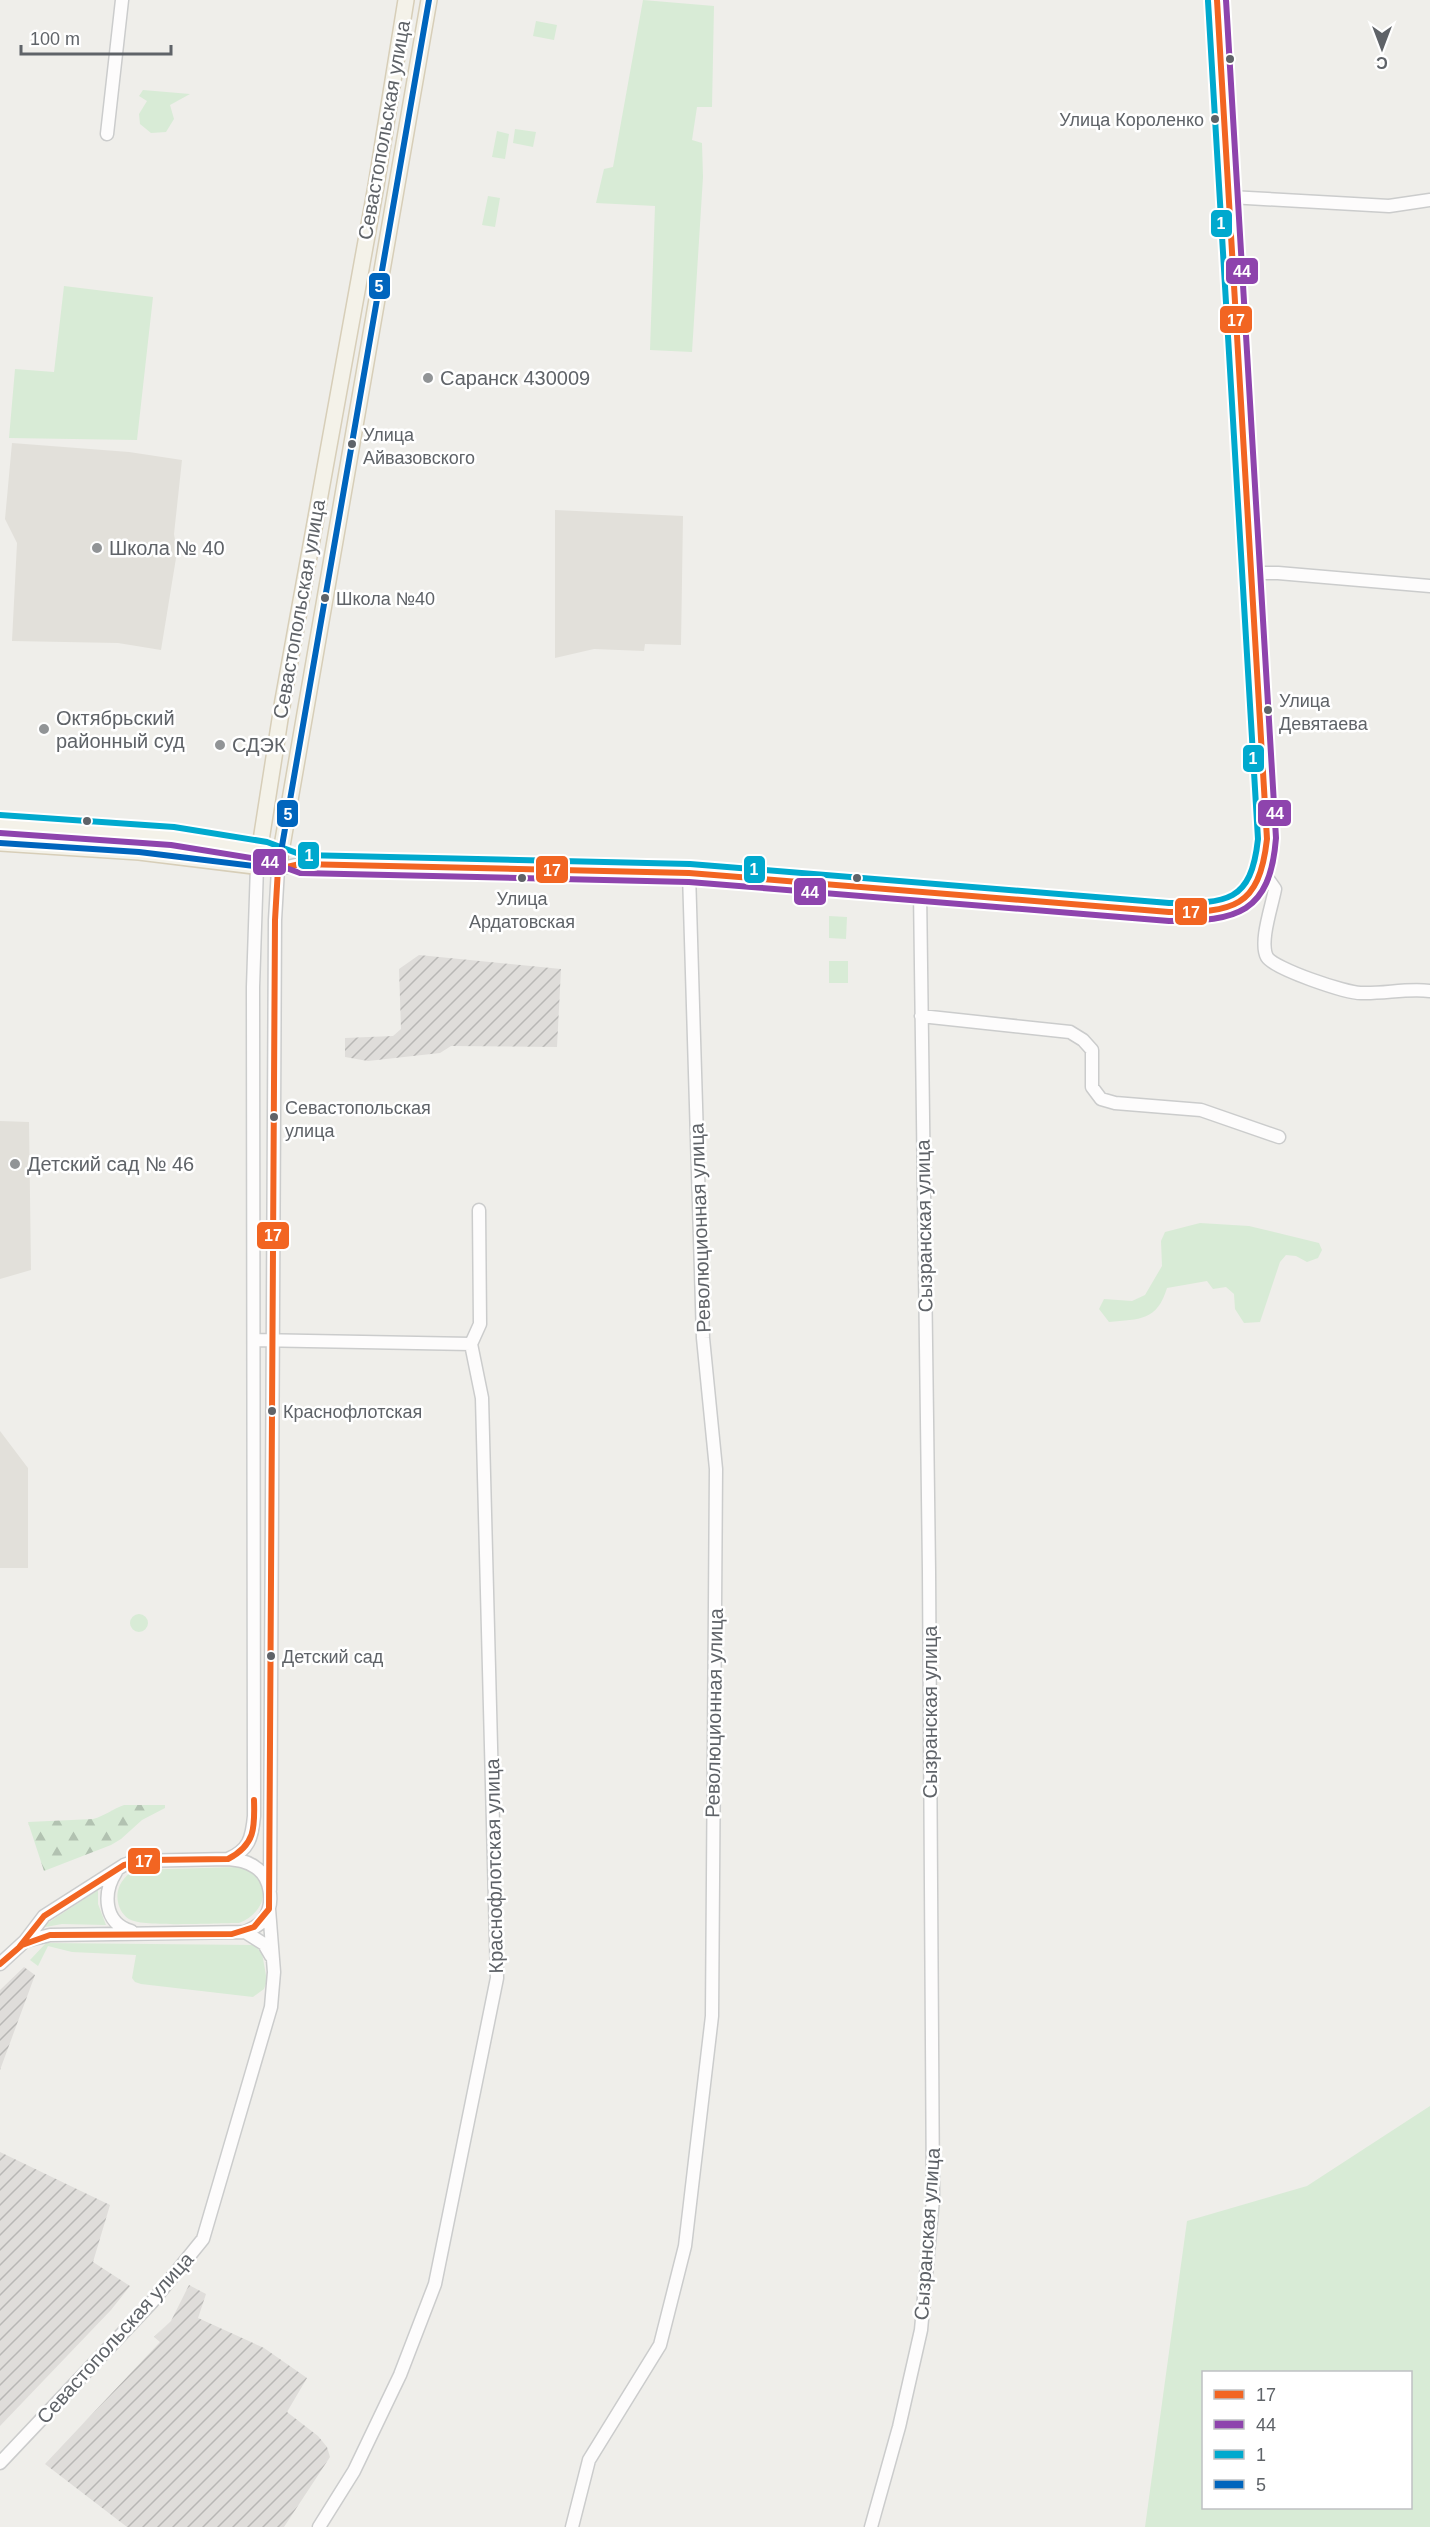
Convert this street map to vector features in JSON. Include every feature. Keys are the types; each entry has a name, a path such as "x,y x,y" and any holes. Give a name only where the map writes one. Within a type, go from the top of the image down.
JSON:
{"main road":[{"name":"Севастопольская улица","path":"257,866 283,700 376,186 406,0"},
{"name":"Севастопольская улица","path":"280,861 429,0"},
{"path":"0,824 146,834 260,850 280,861"},
{"path":"0,843 131,851 257,866 280,861"}],"street":[{"path":"107,134 122,0"},
{"path":"280,861 300,864 689,873 920,890 1032,902 1201,912 1226,909 1245,899 1257,886 1263,872 1267,839 1253,573 1216,0"},
{"path":"1230,197 1389,206 1430,200"},
{"path":"1253,573 1278,573 1430,586"},
{"name":"Севастопольская улица","path":"0,2463 153,2302 204,2240 271,2007 274,1972 268,1909 270,1890 273,1116 275,920 280,861"},
{"name":"Севастопольская улица","path":"228,1859 240,1854 248,1846 253,1835 254,1816 253,987 257,866"},
{"path":"1263,872 1275,889 1264,939 1267,956 1276,966 1359,993 1416,989 1430,991"},
{"name":"Революционная улица","path":"572,2527 589,2460 660,2345 685,2246 712,2016 716,1469 703,1338 689,873"},
{"name":"Сызранская улица","path":"871,2527 899,2427 921,2330 933,2199 929,1583 920,890"},
{"path":"921,1016 1070,1032 1083,1040 1092,1050 1092,1087 1101,1099 1115,1103 1201,1110 1279,1137"},
{"path":"253,1062 274,1062"},
{"path":"254,1115 273,1116"},
{"name":"Краснофлотская улица","path":"319,2527 354,2471 390,2396 435,2284 497,1978 482,1398 471,1344 480,1324 479,1210"},
{"path":"254,1340 471,1344"},
{"path":"0,1965 25,1941 44,1916 124,1865 149,1860 228,1859 243,1861 261,1872 270,1890"},
{"path":"124,1865 109,1883 107,1905 118,1925 140,1933"},
{"path":"25,1941 50,1935 245,1932 257,1926 268,1909"},
{"path":"245,1932 264,1944 273,1959"}],"shaded area":[{"name":"Школа № 40","path":"12,443 129,452 182,460 174,534 177,552 161,650 118,643 12,641 17,543 5,519"},
{"path":"555,510 683,516 681,645 645,644 644,651 594,649 555,658"},
{"path":"419,955 561,969 557,1047 451,1046 440,1053 368,1061 345,1057 345,1038 393,1036 401,1029 399,969"},
{"name":"Детский сад № 46","path":"0,1121 29,1122 31,1270 0,1279"},
{"path":"0,1431 28,1468 28,1568 0,1568"},
{"path":"24,1967 35,1975 0,2070 0,1990"},
{"path":"0,2152 110,2205 93,2262 130,2286 111,2310 0,2426"},
{"path":"189,2285 206,2294 198,2318 264,2348 307,2378 287,2412 318,2436 327,2447 330,2457 284,2527 127,2527 45,2464 160,2342 154,2337 171,2321"}],"green space":[{"path":"643,0 714,6 712,107 697,107 692,140 702,143 703,177 692,352 650,350 655,206 596,203 604,169 613,167"},
{"path":"536,21 557,25 554,40 533,36"},
{"path":"143,90 190,94 170,105 174,119 166,132 151,133 140,124 139,114 147,101 139,96"},
{"path":"515,129 536,132 533,147 513,143"},
{"path":"497,131 509,134 505,159 492,157"},
{"path":"488,196 500,198 495,227 482,225"},
{"path":"64,286 153,297 137,440 9,438 15,369 54,372"},
{"path":"829,916 847,917 846,939 829,938"},
{"path":"829,961 848,961 848,983 829,983"},
{"path":"1200,1223 1249,1226 1319,1243 1322,1250 1318,1258 1307,1262 1296,1256 1286,1255 1280,1262 1260,1322 1244,1323 1235,1309 1234,1294 1226,1287 1213,1289 1207,1281 1167,1288 1158,1307 1146,1316 1109,1322 1099,1309 1104,1299 1132,1301 1145,1295 1162,1266 1161,1241 1165,1232"},
{"path":"139,1614 147,1619 148,1623 143,1631 139,1632 131,1627 130,1623 135,1615"},
{"path":"124,1805 165,1805 165,1808 142,1820 111,1845 44,1871 28,1822 93,1819"},
{"path":"238,1867 258,1877 264,1893 257,1910 239,1923 139,1922 126,1917 119,1905 117,1897 119,1888 133,1870"},
{"path":"98,1890 98,1904 106,1925 62,1924 40,1928"},
{"path":"46,1943 254,1945 262,1953 267,1981 264,1989 253,1997 141,1984 132,1978 136,1955 72,1952 48,1946 38,1966 30,1960"},
{"path":"1430,2106 1430,2527 1145,2527 1187,2221 1307,2186"}],"transit line":[{"name":"5","path":"0,843 139,852 278,869 429,0"},
{"name":"17","path":"0,1964 22,1945 50,1935 232,1934 254,1927 269,1909 275,920 278,869 300,864 689,873 1169,912 1191,912 1226,907 1239,902 1249,893 1257,880 1267,839 1217,0"},
{"name":"44","path":"0,833 171,845 264,860 300,873 689,882 1169,921 1214,919 1246,908 1257,898 1266,883 1276,838 1226,0"},
{"name":"1","path":"0,815 174,827 267,842 302,855 690,864 1169,903 1206,902 1221,900 1233,895 1249,876 1255,860 1258,839 1208,1"},
{"name":"17","path":"20,1946 44,1916 124,1865 149,1860 228,1859 237,1854 252,1835 254,1800"}],"place":[{"name":"Улица Короленко","path":"1215,119"},
{"name":"Саранск 430009","path":"428,378"},
{"name":"Улица Айвазовского","path":"352,444"},
{"name":"Школа № 40","path":"97,548"},
{"name":"Школа №40","path":"325,598"},
{"name":"Улица Девятаева","path":"1268,710"},
{"name":"Октябрьский районный суд","path":"44,729"},
{"name":"СДЭК","path":"220,745"},
{"name":"Улица Ардатовская","path":"522,878"},
{"name":"Севастопольская улица","path":"274,1117"},
{"name":"Детский сад № 46","path":"15,1164"},
{"name":"Краснофлотская","path":"272,1411"},
{"name":"Детский сад","path":"271,1656"}]}
